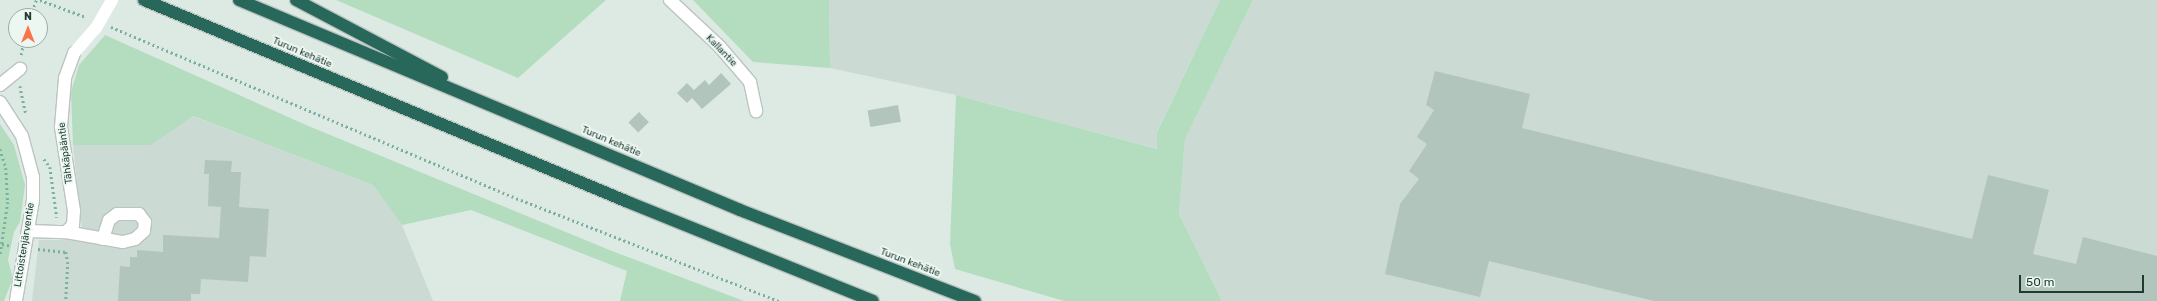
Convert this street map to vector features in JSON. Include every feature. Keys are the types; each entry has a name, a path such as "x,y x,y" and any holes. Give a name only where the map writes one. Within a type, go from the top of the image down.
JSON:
{"highway":[{"name":"Turun kehätie","path":"144,0 620,199 872,301"},
{"name":"Turun kehätie","path":"238,0 347,47 494,105 740,210 975,301"},
{"path":"296,0 494,105"}],"street":[{"name":"Tähkäpääntie","path":"66,232 73,225 74,211 62,127 65,78 74,52 96,28 112,0"},
{"name":"Kallantie","path":"670,0 720,47 750,82 756,111"},
{"path":"0,85 20,69"},
{"name":"Littoistenjärventie","path":"0,102 22,136 30,163 33,200 26,249 16,301"},
{"path":"29,230 66,232 102,239"}],"path":[{"path":"40,0 92,19"},
{"path":"107,26 521,200 780,301"},
{"path":"0,149 6,168 8,202 0,256"},
{"path":"2,244 26,249 66,252 68,262 66,301"}],"shaded area":[{"path":"829,0 1220,0 1157,131 1158,149 956,95 830,68"},
{"path":"1253,0 2157,0 2157,301 1222,301 1179,214 1185,139"},
{"path":"192,116 373,185 402,225 433,301 32,301 39,240 72,240 82,228 73,145 151,145"}],"green space":[{"path":"336,0 606,0 518,78"},
{"path":"693,0 829,0 830,68 753,62"},
{"path":"1220,0 1253,0 1185,139 1179,214 1222,301 1064,301 955,269 950,244 956,95 1157,149 1157,132"},
{"path":"105,35 306,125 612,251 744,301 620,301 627,271 471,210 402,225 373,185 193,116 151,145 73,145 71,92 79,65"},
{"path":"0,124 14,145 25,185 20,222 14,232 8,260 13,278 4,301 0,301"}],"building":[{"path":"1435,71 1530,94 1522,128 1972,239 1988,175 2049,190 2033,254 2076,264 2083,237 2157,256 2157,301 1654,301 1489,261 1480,297 1385,274 1400,204 1419,179 1409,171 1427,144 1417,137 1434,110 1426,105"},
{"path":"721,73 731,84 702,109 692,98 687,103 677,93 687,83 694,90 705,80 709,85"},
{"path":"898,105 901,122 870,127 867,110"},
{"path":"639,112 649,122 638,133 628,123"},
{"path":"205,160 232,161 231,172 241,172 239,207 269,209 266,257 250,256 248,282 201,279 200,294 191,294 191,301 118,301 120,266 130,267 130,257 137,257 137,250 163,252 163,235 219,238 221,207 208,206 209,174 204,174"}]}
